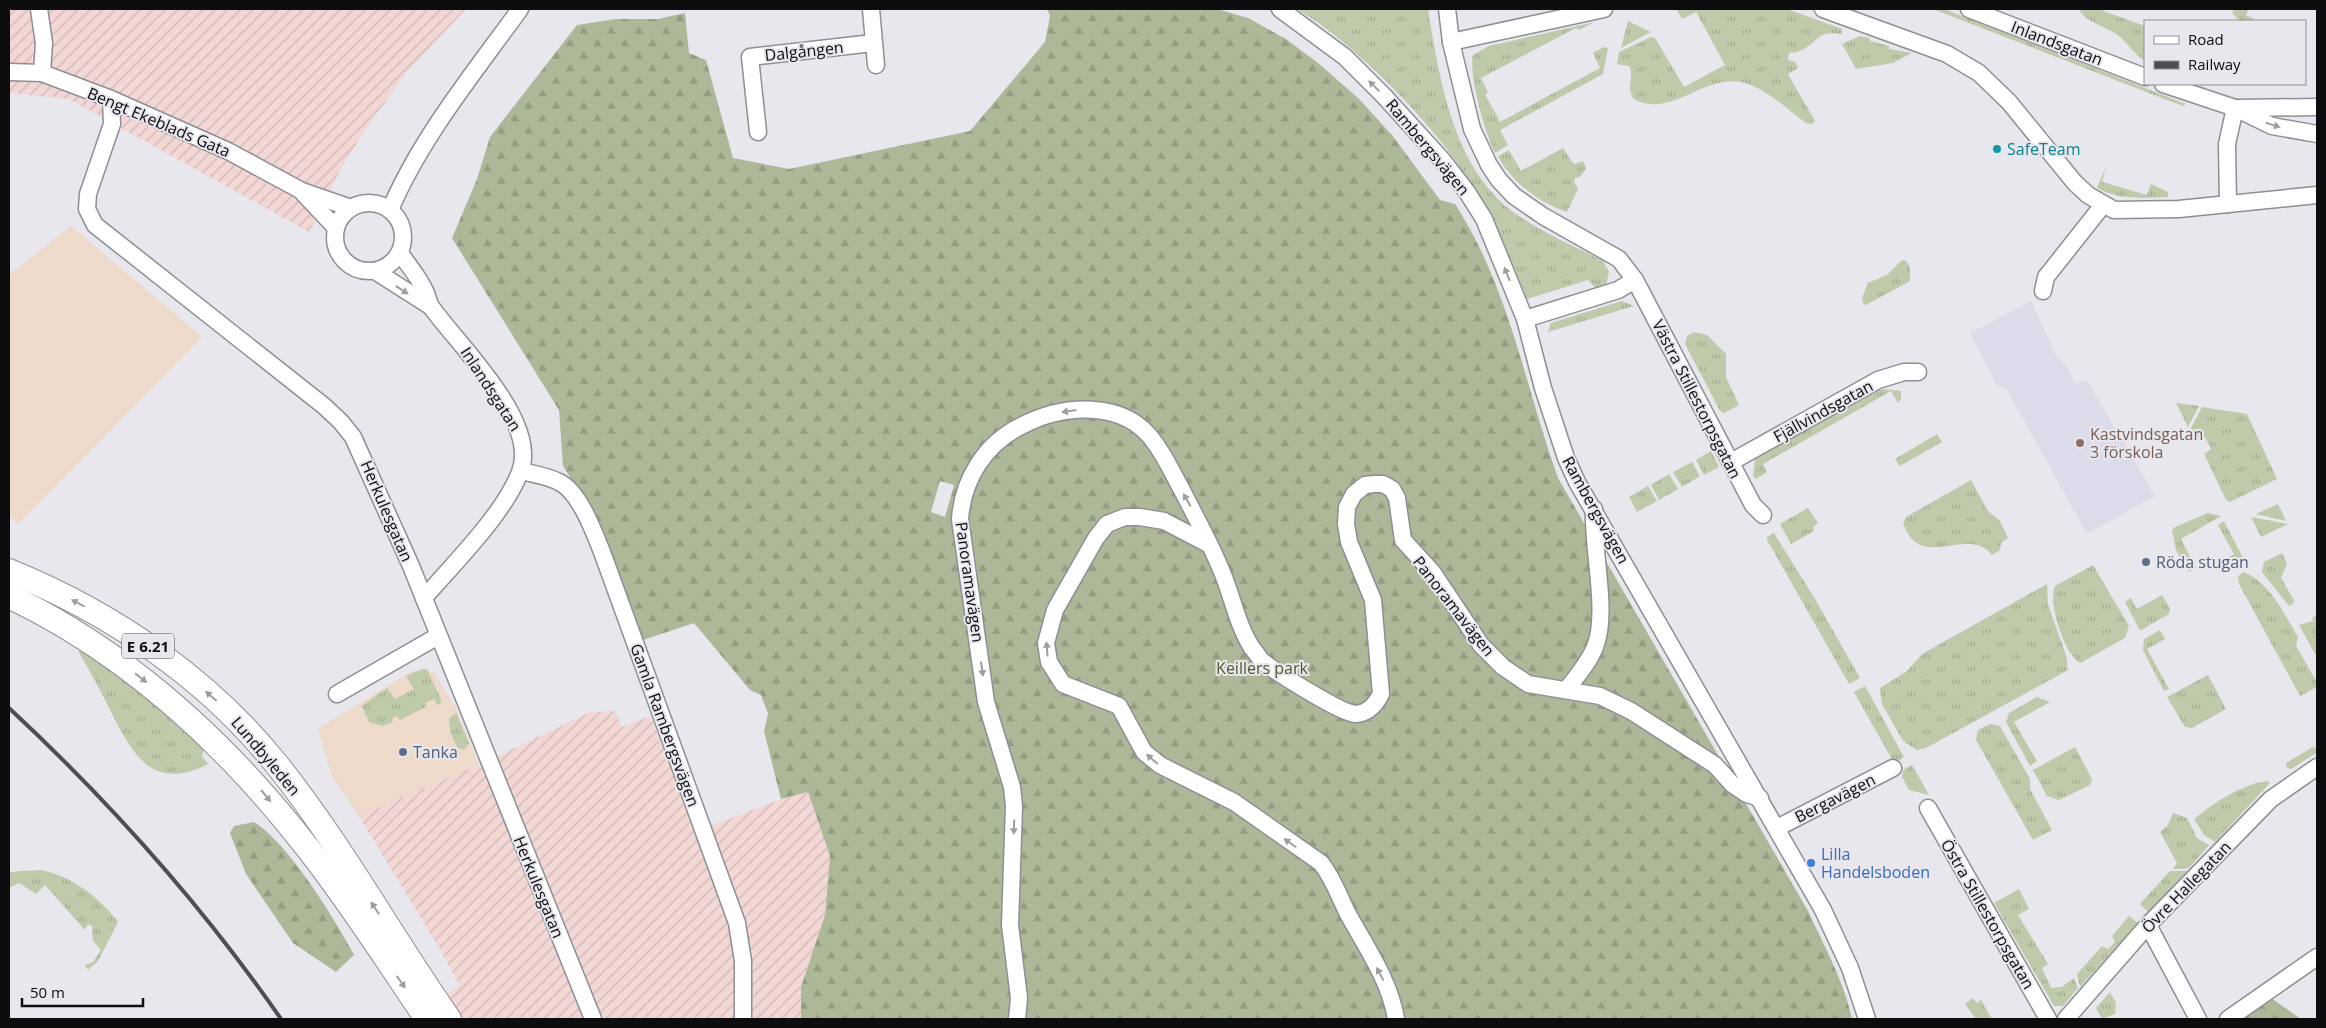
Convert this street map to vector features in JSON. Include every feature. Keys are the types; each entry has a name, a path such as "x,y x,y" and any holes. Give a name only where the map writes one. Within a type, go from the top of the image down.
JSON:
{"highway":[{"name":"Lundbyleden","path":"9,571 110,620 183,672 221,704 258,742 296,790 449,1019"},
{"name":"Lundbyleden","path":"9,596 54,620 129,668 160,693 233,760 311,852 427,1019"}],"street":[{"path":"39,9 44,43 42,73"},
{"path":"390,210 417,156 520,9"},
{"path":"871,9 876,65"},
{"name":"Rambergsvägen","path":"1280,9 1345,57 1378,89 1418,131 1467,192 1484,218 1525,319 1543,388 1566,458 1823,910 1850,968 1867,1019"},
{"name":"Västra Stillestorpsgatan","path":"1447,9 1451,42 1478,147 1499,180 1514,196 1537,212 1619,259 1635,280 1753,505 1763,515"},
{"path":"1451,42 1604,9"},
{"path":"1824,9 1947,54 1979,73 2009,102 2075,183 2103,205 2114,210 2178,208 2317,196"},
{"name":"Inlandsgatan","path":"1969,9 2144,77"},
{"name":"Dalgången","path":"758,132 750,57 873,43"},
{"name":"Bengt Ekeblads Gata","path":"9,72 42,73 111,99 228,150 302,191 352,208"},
{"path":"2167,85 2235,108 2272,126 2316,134"},
{"name":"Herkulesgatan","path":"111,99 112,124 88,194 87,209 95,225 342,422 353,437 366,461 424,598 593,1019"},
{"path":"2235,108 2270,106 2317,107"},
{"path":"2228,204 2227,144 2235,108"},
{"name":"Bengt Ekeblads Gata","path":"302,191 336,228"},
{"path":"369,203 380,205 390,210 398,219 403,230 400,253 385,268 375,271 363,271 352,268 344,260 335,240 336,228 341,218 352,208 369,203"},
{"path":"2043,291 2046,277 2103,205"},
{"name":"Inlandsgatan","path":"400,253 425,291 430,306"},
{"name":"Inlandsgatan","path":"375,271 430,306 470,354 519,426 523,440 524,457 521,471 492,517 424,598"},
{"path":"1525,319 1618,290 1635,280"},
{"name":"Fjällvindsgatan","path":"1731,462 1878,380 1904,372 1918,372"},
{"name":"Panoramavägen","path":"1017,1019 1019,998 1010,926 1014,806 1012,787 986,702 962,540 961,501 970,476 992,446 1003,436 1024,424 1064,412 1099,409 1107,411 1138,426 1155,442 1199,522 1225,578 1244,633 1261,659 1334,706 1349,713 1358,714 1377,703 1381,683 1374,600 1349,542 1346,524 1347,507 1354,494 1365,485 1383,484 1392,489 1397,498 1403,540 1433,573 1481,645 1503,667 1528,684 1568,689 1600,696 1631,711 1715,765 1732,784 1747,794 1760,798"},
{"name":"Gamla Rambergsvägen","path":"521,471 560,482 585,513 602,552 737,923 743,961 743,1019"},
{"path":"1568,689 1596,644 1599,595 1594,540 1594,510"},
{"path":"1208,544 1164,521 1125,517 1107,524 1096,538 1055,610 1046,643 1048,662 1063,684 1119,706 1144,752 1160,766 1234,802 1321,863 1331,875 1340,897 1387,986 1396,1019"},
{"path":"337,694 438,636"},
{"name":"Övre Hallegatan","path":"2066,1019 2148,925 2271,799 2317,767"},
{"name":"Bergavägen","path":"1777,828 1893,768"},
{"name":"Östra Stillestorpsgatan","path":"1928,808 2048,1019"},
{"path":"2148,925 2198,1019"},
{"path":"2228,1019 2317,957"}],"shaded area":[{"path":"9,9 466,9 410,68 365,130 343,165 309,232 69,99 9,93"},
{"path":"71,226 202,337 18,524 9,515 9,275"},
{"name":"Kastvindsgatan 3 förskola","path":"2031,301 2058,359 2068,368 2075,384 2087,380 2155,496 2087,534 2007,390 1996,384 1970,333"},
{"path":"423,669 434,673 456,708 479,765 359,816 331,774 318,729 410,672"},
{"path":"615,711 622,727 651,716 695,832 781,799 808,792 830,856 825,915 801,987 801,1019 462,1019 445,995 459,985 441,951 359,816 479,765 590,712"}],"green space":[{"name":"Keillers park","path":"1047,9 1217,9 1248,18 1286,39 1318,63 1358,98 1392,135 1440,200 1455,204 1474,236 1503,303 1558,478 1808,911 1839,977 1852,1019 801,1019 801,987 825,915 830,856 808,792 781,799 764,731 768,714 761,695 750,690 694,623 643,640 585,501 563,466 559,410 452,238 477,179 490,137 577,25 616,19 658,19 685,13 689,53 706,60 733,158 789,169 970,131 1045,42 1050,16","holes":["940,481 954,485 945,517 931,512"]},
{"path":"1297,9 1428,9 1445,96 1454,125 1480,177 1499,200 1522,218 1603,261 1609,272 1606,285 1598,291 1588,280 1527,299 1485,205 1442,143 1420,117 1371,67 1346,44"},
{"path":"1787,9 1842,29 1842,34 1822,35 1800,51 1789,53 1788,60 1795,62 1798,68 1788,74 1815,121 1812,124 1806,123 1767,93 1741,82 1713,85 1673,101 1660,104 1647,104 1634,99 1630,91 1631,70 1629,66 1617,64 1619,52 1651,37 1655,38 1684,87 1725,65 1696,12 1682,19 1677,10"},
{"path":"1933,9 1944,9 2186,104 2183,106 2159,97"},
{"path":"2079,9 2098,9 2144,26 2144,60 2119,36 2082,14"},
{"path":"2234,9 2248,10 2246,15 2254,19 2239,20 2232,13"},
{"path":"1628,21 1651,32 1621,48"},
{"path":"1595,22 1579,30 1577,28 1572,30 1481,78 1488,92 1485,94 1500,122 1600,68 1593,53 1604,47 1608,48 1603,74 1500,130 1508,145 1495,153 1487,133 1475,90 1472,64 1473,55 1489,46"},
{"path":"1860,36 1889,46 1889,49 1912,53 1893,63 1856,69 1842,44"},
{"path":"1563,148 1572,162 1575,164 1583,161 1586,168 1581,176 1575,178 1574,182 1578,189 1567,212 1547,203 1518,183 1498,156 1509,150 1521,171"},
{"path":"2106,167 2102,182 2147,195 2151,184 2168,192 2168,197 2140,198 2105,192 2097,188"},
{"path":"1902,260 1906,261 1910,267 1910,281 1866,305 1863,303 1862,298 1868,283 1887,275"},
{"path":"1622,301 1634,306 1548,332 1551,323"},
{"path":"1694,332 1707,335 1726,354 1726,377 1739,405 1724,413 1720,411 1685,344 1687,336"},
{"path":"1885,389 1901,391 1901,399 1898,403 1891,391 1763,464 1767,472 1756,479 1753,476 1755,459 1873,392"},
{"path":"2176,403 2199,406 2188,427"},
{"path":"2202,407 2247,414 2277,479 2230,502 2226,500 2204,454 2211,449 2205,437 2197,440 2191,428"},
{"path":"1937,434 1942,442 1900,466 1895,459"},
{"path":"1711,451 1719,467 1704,475 1696,460"},
{"path":"1692,462 1700,476 1682,487 1673,472"},
{"path":"1669,474 1678,489 1659,500 1651,485"},
{"path":"1971,480 1988,511 2000,521 2008,538 2001,543 2000,550 1992,555 1982,547 1970,544 1932,547 1921,545 1911,538 1903,523 1906,517"},
{"path":"1648,486 1657,501 1637,512 1629,497"},
{"path":"2278,504 2286,521 2256,514"},
{"path":"1808,508 1818,523 1813,527 1814,531 1791,544 1780,524"},
{"path":"2208,513 2221,516 2181,539 2196,568 2189,572 2176,550 2172,530"},
{"path":"2251,517 2288,524 2261,537"},
{"path":"2224,521 2244,560 2230,568 2225,560 2234,554 2218,525"},
{"path":"1774,533 1815,599 1860,678 1849,684 1767,540 1767,537"},
{"path":"2282,553 2287,564 2281,578 2295,602 2289,606 2262,572 2264,562"},
{"path":"2093,565 2129,626 2125,638 2080,663 2074,658 2063,640 2055,615 2053,593 2055,586"},
{"path":"2243,572 2261,583 2282,609 2298,637 2296,646 2317,682 2317,687 2300,696 2239,584 2238,576"},
{"path":"2047,584 2048,605 2066,655 2068,670 1926,748 1917,750 1903,741 1882,704 1880,688 1907,671 1922,654"},
{"path":"2162,595 2170,609 2169,614 2141,630 2139,629 2125,602 2131,598 2137,609"},
{"path":"2317,615 2317,654 2315,654 2299,625 2313,621 2312,618"},
{"path":"2160,630 2165,639 2147,649 2169,689 2164,691 2143,650 2144,639"},
{"path":"78,651 90,655 105,664 162,709 204,749 202,756 208,764 188,772 172,774 158,771 146,764 126,740"},
{"path":"427,669 442,702 437,705 434,699 425,703 426,707 400,720 397,716 392,718 393,722 382,726 369,722 362,706 387,688 395,699 414,689 406,676"},
{"path":"2208,675 2226,709 2192,728 2185,727 2167,697"},
{"path":"1865,686 1904,757 1894,763 1854,692"},
{"path":"2037,697 2050,702 2014,722 2037,761 2030,766 2006,722 2009,713"},
{"path":"456,713 469,743 464,750 457,747 450,731 449,718"},
{"path":"1990,724 2000,726 2030,779 2030,789 2052,830 2033,840 1976,740 1978,730"},
{"path":"2075,747 2092,779 2090,785 2059,800 2047,796 2033,770"},
{"path":"2313,747 2317,749 2316,753 2291,769 2287,768 2286,763"},
{"path":"1912,765 1929,795 1909,790 1902,777 1903,770"},
{"path":"2267,781 2270,783 2215,842 2204,835 2194,819 2228,795 2247,786"},
{"path":"2173,813 2187,818 2197,838 2209,845 2189,868 2173,869 2177,863 2160,832 2168,825"},
{"path":"254,822 282,847 296,864 323,902 354,955 336,972 293,943 246,874 230,833 234,826"},
{"path":"41,870 64,877 84,889 103,905 118,922 98,961 88,970 85,965 93,962 101,950 93,941 92,926 88,924 85,930 45,885 36,894 19,883 9,888 9,872"},
{"path":"2170,871 2187,871 2148,912 2140,904"},
{"path":"2019,889 2029,909 2018,915 2048,964 2042,968 2051,988 2062,987 2074,978 2078,988 2063,1006 2054,1006 1994,903"},
{"path":"2129,916 2138,923 2080,987 2077,974 2102,946 2108,949 2115,942 2112,936"},
{"path":"2110,992 2116,1003 2115,1014 2102,1019 2096,1008"},
{"path":"1973,998 1977,1003 1981,1000 1992,1019 1976,1019 1965,1004"},
{"path":"2271,998 2301,1019 2243,1019"}],"railway":[{"path":"9,708 83,780 153,856 187,895 281,1019"}],"place":[{"name":"SafeTeam","path":"1997,149"},
{"name":"Kastvindsgatan 3 förskola","path":"2080,443"},
{"name":"Röda stugan","path":"2146,562"},
{"name":"Tanka","path":"403,752"},
{"name":"Lilla Handelsboden","path":"1811,863"}]}
